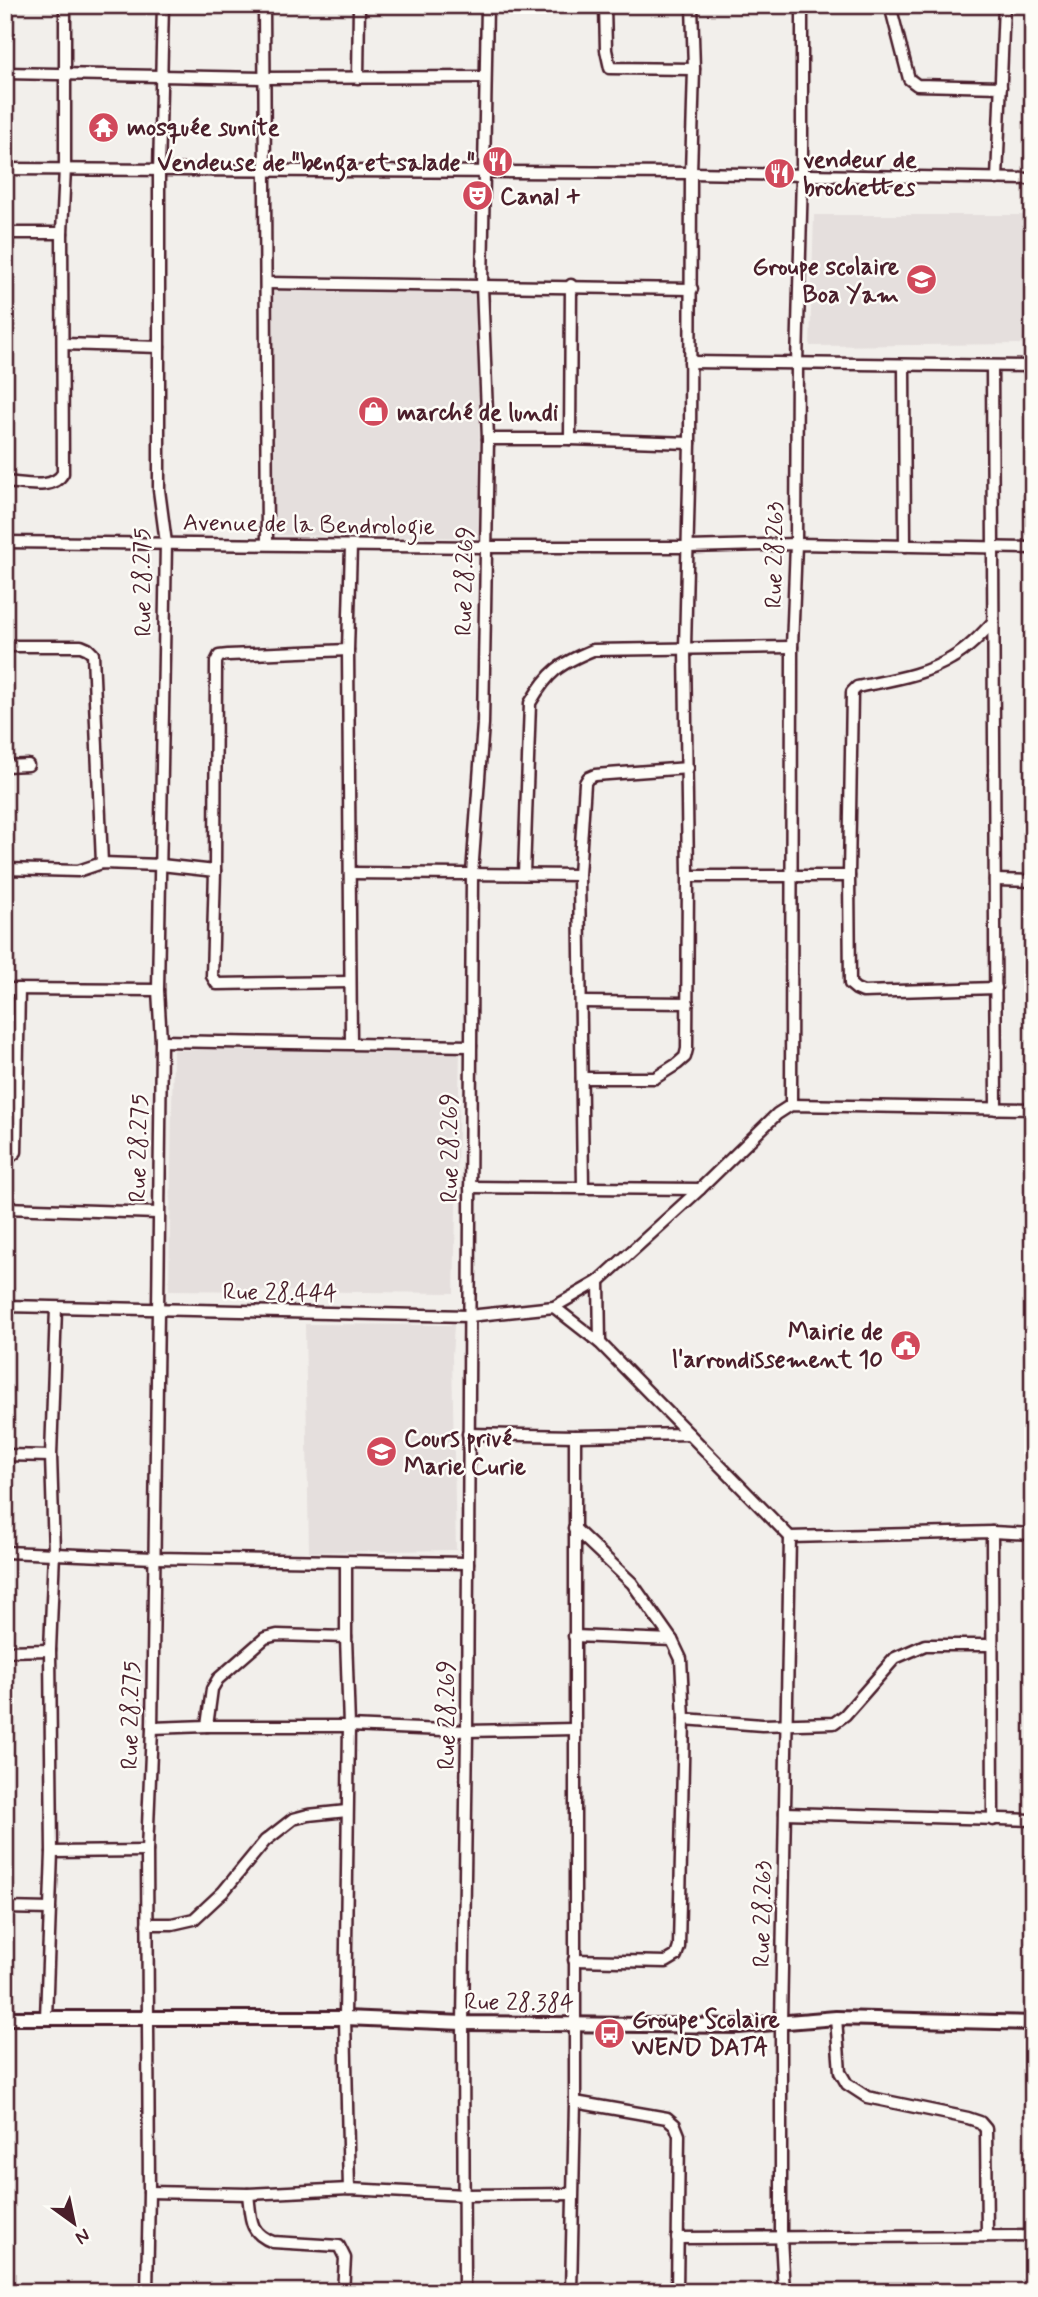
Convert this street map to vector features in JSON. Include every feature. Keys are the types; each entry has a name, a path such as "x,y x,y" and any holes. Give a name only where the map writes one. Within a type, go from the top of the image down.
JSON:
{"street":[{"path":"5,482 53,484 63,473 65,5"},
{"name":"Rue 28.275","path":"147,2292 147,1851 152,1728 166,543 159,490 159,172 163,5"},
{"path":"264,5 267,544"},
{"path":"358,78 359,5"},
{"name":"Rue 28.269","path":"464,2292 463,2023 472,874 483,724 488,439 482,285 487,5"},
{"path":"605,5 606,50 610,68 694,69"},
{"path":"582,1078 655,1078 677,1064 685,1056 687,1049 688,768 685,648 692,289 692,5"},
{"name":"Rue 28.263","path":"791,1105 792,648 802,176 802,5"},
{"path":"890,5 909,79 913,83 1001,87"},
{"path":"997,178 1004,5"},
{"path":"5,73 263,78 485,77"},
{"path":"5,169 65,168 159,172 265,170 691,173 1033,179"},
{"path":"5,233 62,233"},
{"path":"266,284 571,285 692,289"},
{"path":"570,439 571,285"},
{"path":"64,344 159,347"},
{"path":"690,362 1033,366"},
{"path":"904,366 905,546"},
{"path":"992,366 996,1110"},
{"path":"488,439 690,443"},
{"name":"Avenue de la Bendrologie","path":"5,542 486,547 796,544 1033,548"},
{"path":"351,546 348,650 351,1043"},
{"path":"993,622 974,642 944,662 914,675 857,687 852,692 849,876 850,984 856,989 863,992 996,988"},
{"path":"5,646 81,646 93,654 102,863"},
{"path":"524,874 530,703 545,679 566,660 593,650 792,648"},
{"path":"348,650 219,656 216,662 212,976 217,984 350,982"},
{"path":"5,766 29,765"},
{"path":"583,1187 579,875 585,783 595,775 688,768"},
{"path":"5,869 78,871 102,863 161,865 215,871"},
{"path":"350,873 579,875"},
{"path":"688,876 849,876"},
{"path":"995,880 1033,881"},
{"path":"5,989 159,990"},
{"path":"5,1161 16,1152 19,989"},
{"path":"581,1002 688,1003"},
{"path":"161,1041 471,1046"},
{"path":"1033,1109 791,1105 776,1114 700,1189 599,1281 554,1307 600,1343 790,1537 992,1532 1033,1534"},
{"path":"470,1188 700,1189"},
{"path":"5,1208 158,1213"},
{"path":"599,1281 600,1343"},
{"name":"Rue 28.444","path":"5,1306 469,1316 554,1307"},
{"path":"46,2018 52,1852 50,1650 54,1552 51,1456 57,1308"},
{"path":"468,1434 689,1434"},
{"path":"571,2292 575,2102 575,1436"},
{"path":"5,1455 51,1456"},
{"path":"574,1528 632,1583 672,1640 681,1659 684,1720 679,1947 676,1956 666,1962 574,1960"},
{"path":"992,1532 993,1820"},
{"name":"Rue 28.263","path":"783,2292 781,2024 790,1537"},
{"path":"5,1552 154,1558 468,1563"},
{"path":"346,1562 348,1726 345,2018 349,2189"},
{"path":"207,1726 212,1689 218,1679 265,1638 277,1635 346,1637"},
{"path":"574,1636 672,1640"},
{"path":"684,1720 762,1725 834,1723 845,1715 895,1658 925,1645 991,1645"},
{"path":"5,1651 50,1650"},
{"path":"152,1728 348,1726 467,1731 574,1729"},
{"path":"147,1924 172,1924 194,1919 223,1892 265,1841 293,1819 347,1811"},
{"path":"785,1814 1033,1820"},
{"path":"52,1852 147,1851"},
{"path":"5,1908 50,1909"},
{"name":"Rue 28.384","path":"5,2018 345,2018 463,2023 712,2026 781,2024 836,2018 1033,2023"},
{"path":"836,2018 840,2072 847,2084 867,2097 968,2118 980,2122 986,2129 987,2236"},
{"path":"575,2102 667,2118 675,2125 679,2135 677,2292"},
{"path":"149,2192 248,2194 349,2189 465,2195 572,2194"},
{"path":"248,2194 253,2228 265,2239 273,2242 339,2246 345,2258 343,2292"},
{"path":"677,2238 1033,2236"}],"shaded area":[{"name":"Groupe scolaire Boa Yam","path":"814,215 1033,215 1033,344 810,346"},
{"name":"marché de lundi","path":"269,286 477,289 481,538 270,535"},
{"path":"173,1050 460,1051 454,1293 169,1290"},
{"name":"Cours privé Marie Curie","path":"305,1324 454,1325 452,1356 456,1550 309,1552"}],"place":[{"name":"mosquée sunite","path":"104,127"},
{"name":"Vendeuse de \"benga et salade \"","path":"498,162"},
{"name":"vendeur de brochettes","path":"780,173"},
{"name":"Canal +","path":"477,196"},
{"name":"Groupe scolaire Boa Yam","path":"922,280"},
{"name":"marché de lundi","path":"374,412"},
{"name":"Mairie de l'arrondissement 10","path":"906,1345"},
{"name":"Cours privé Marie Curie","path":"381,1452"},
{"name":"Groupe Scolaire WEND DATA","path":"609,2033"}]}
